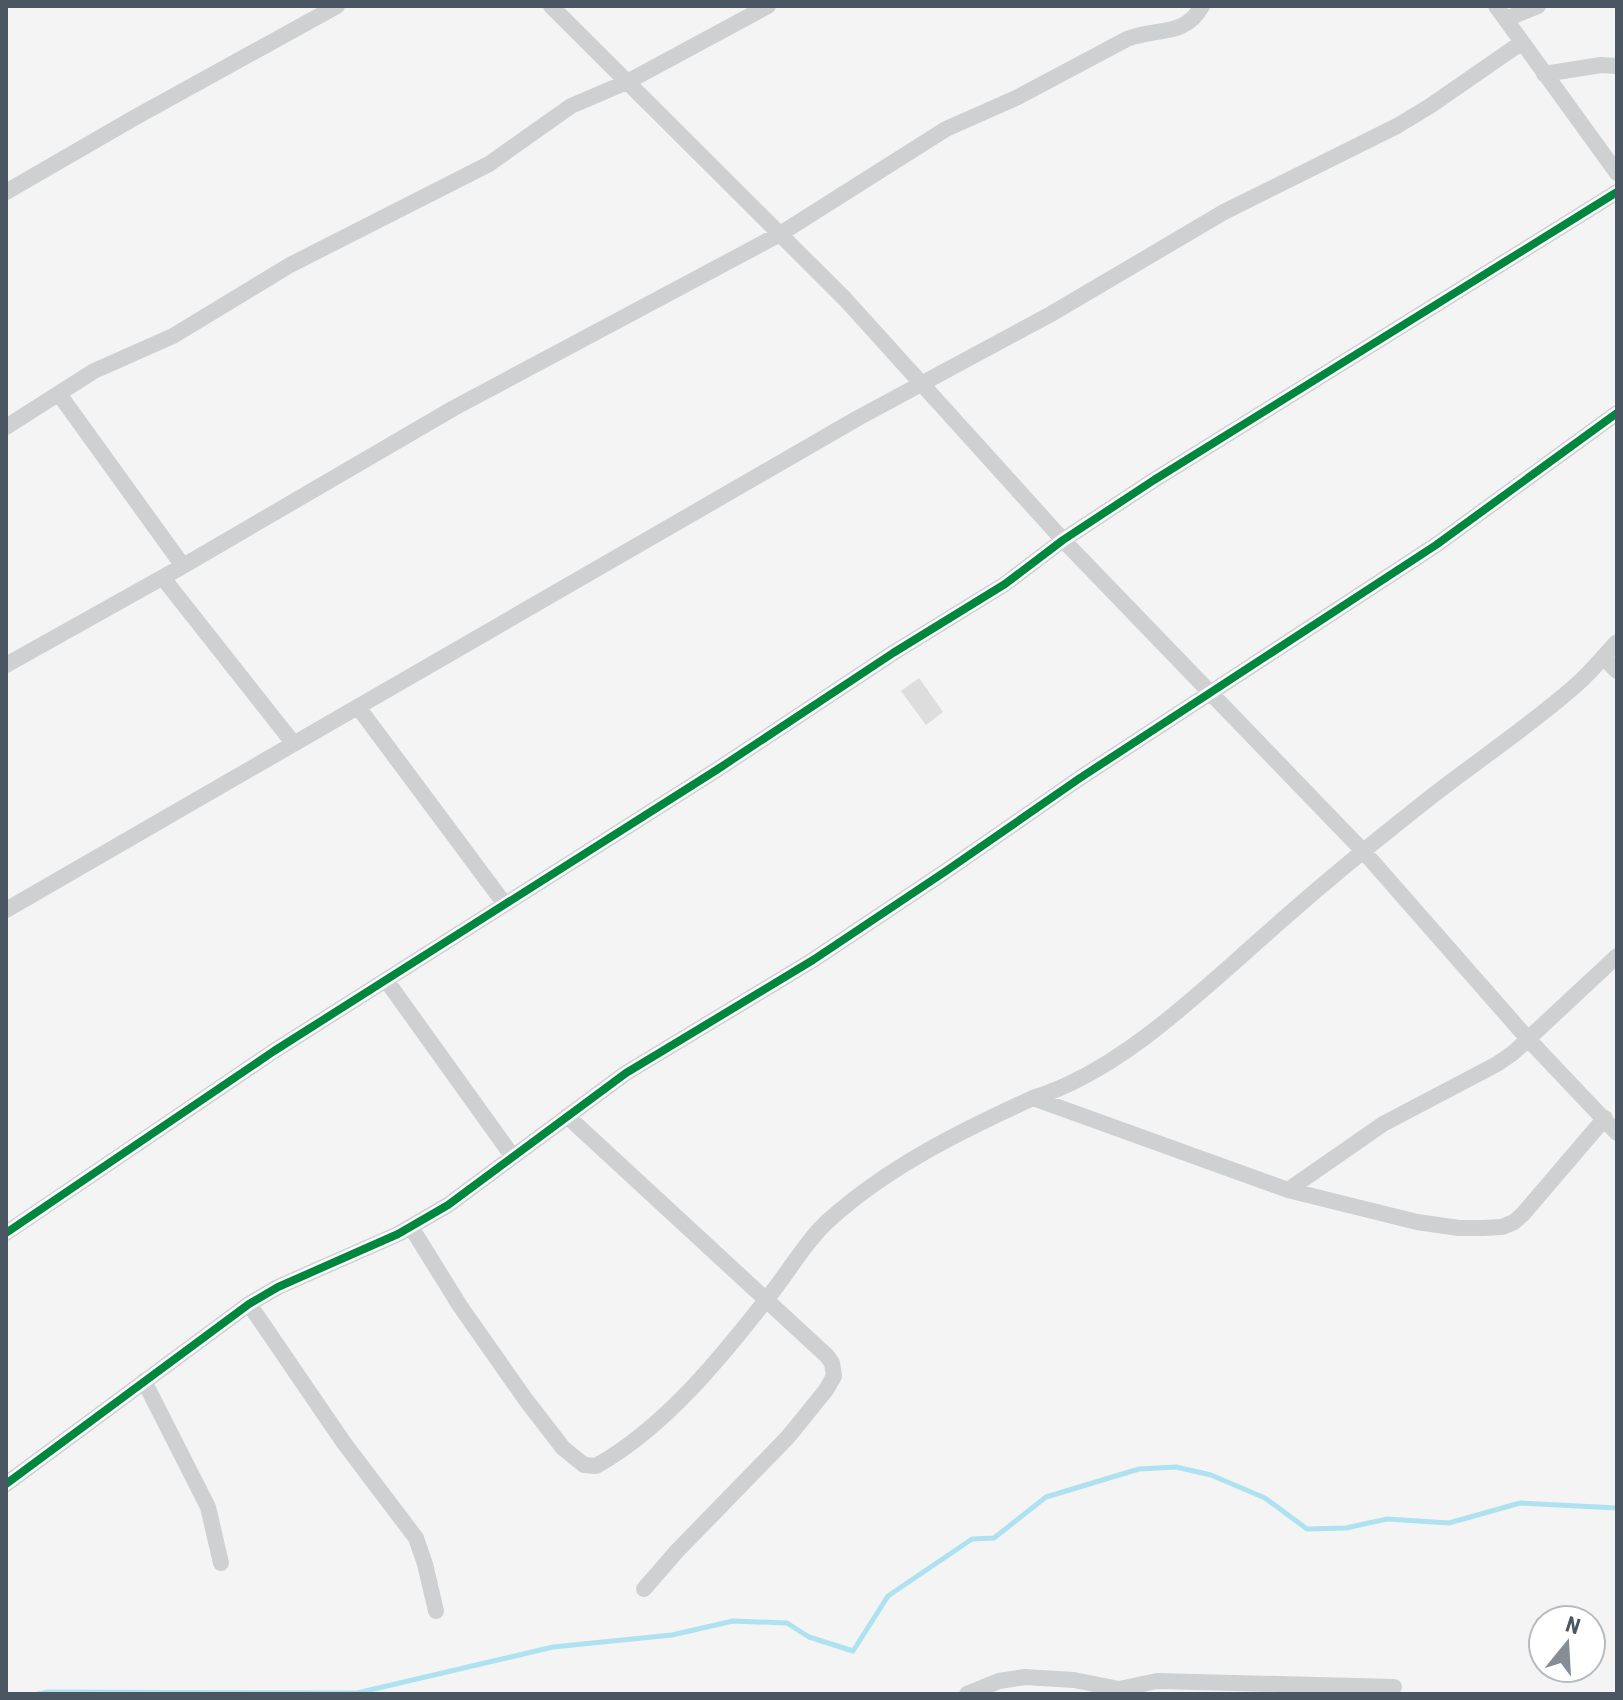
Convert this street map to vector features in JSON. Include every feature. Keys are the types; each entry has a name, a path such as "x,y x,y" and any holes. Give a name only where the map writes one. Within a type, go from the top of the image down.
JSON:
{"street":[{"path":"6,192 337,6"},
{"path":"551,6 845,299 1063,540 1364,852 1528,1039 1617,1133"},
{"path":"6,427 114,360 173,336 303,258 489,164 571,106 627,82 768,6"},
{"path":"6,665 163,578 454,408 780,234 946,129 1016,98 1127,39 1185,26 1202,6"},
{"path":"1538,6 1501,12 1617,173"},
{"path":"6,910 921,383 1051,314 1264,191 1397,126 1521,43"},
{"path":"1544,74 1601,65 1617,66"},
{"path":"1596,146 1617,153"},
{"path":"6,1233 274,1051 1005,584 1063,540 1617,192"},
{"path":"59,394 183,566"},
{"path":"6,1484 249,1304 278,1287 361,1252 448,1205 654,1055 696,1033 813,960 1080,778 1436,545 1617,413"},
{"path":"163,578 294,744"},
{"path":"411,1227 460,1306 563,1448 590,1467 602,1463 668,1411 717,1363 828,1221 878,1181 930,1149 1033,1098 1063,1089 1109,1062 1216,979 1417,807 1534,720 1577,684 1617,642"},
{"path":"1603,657 1617,671"},
{"path":"358,707 504,903"},
{"path":"1288,1190 1383,1124 1497,1064 1614,966"},
{"path":"386,980 513,1157"},
{"path":"1033,1098 1288,1190 1437,1226 1459,1228 1502,1227 1514,1222 1605,1118"},
{"path":"567,1116 827,1356 834,1370 832,1382 788,1437 644,1589"},
{"path":"249,1304 344,1443 416,1538 436,1611"},
{"path":"144,1381 208,1507 221,1563"},
{"path":"967,1694 999,1681 1025,1677 1074,1680 1120,1692 1157,1681 1299,1690 1394,1687"}],"building":[{"path":"919,678 943,712 926,725 901,691"}],"waterway":[{"path":"38,1694 357,1693 553,1647 672,1635 733,1621 787,1623 809,1637 853,1651 888,1596 972,1539 994,1538 1046,1497 1139,1469 1176,1467 1211,1475 1265,1498 1307,1529 1346,1528 1387,1519 1449,1523 1520,1503 1617,1508"}],"cycle path":[{"path":"6,1233 274,1051 1005,584 1063,540 1154,480 1617,192"},
{"path":"6,1484 249,1304 278,1287 398,1234 448,1205 626,1073 813,960 1080,778 1436,545 1617,413"}]}
